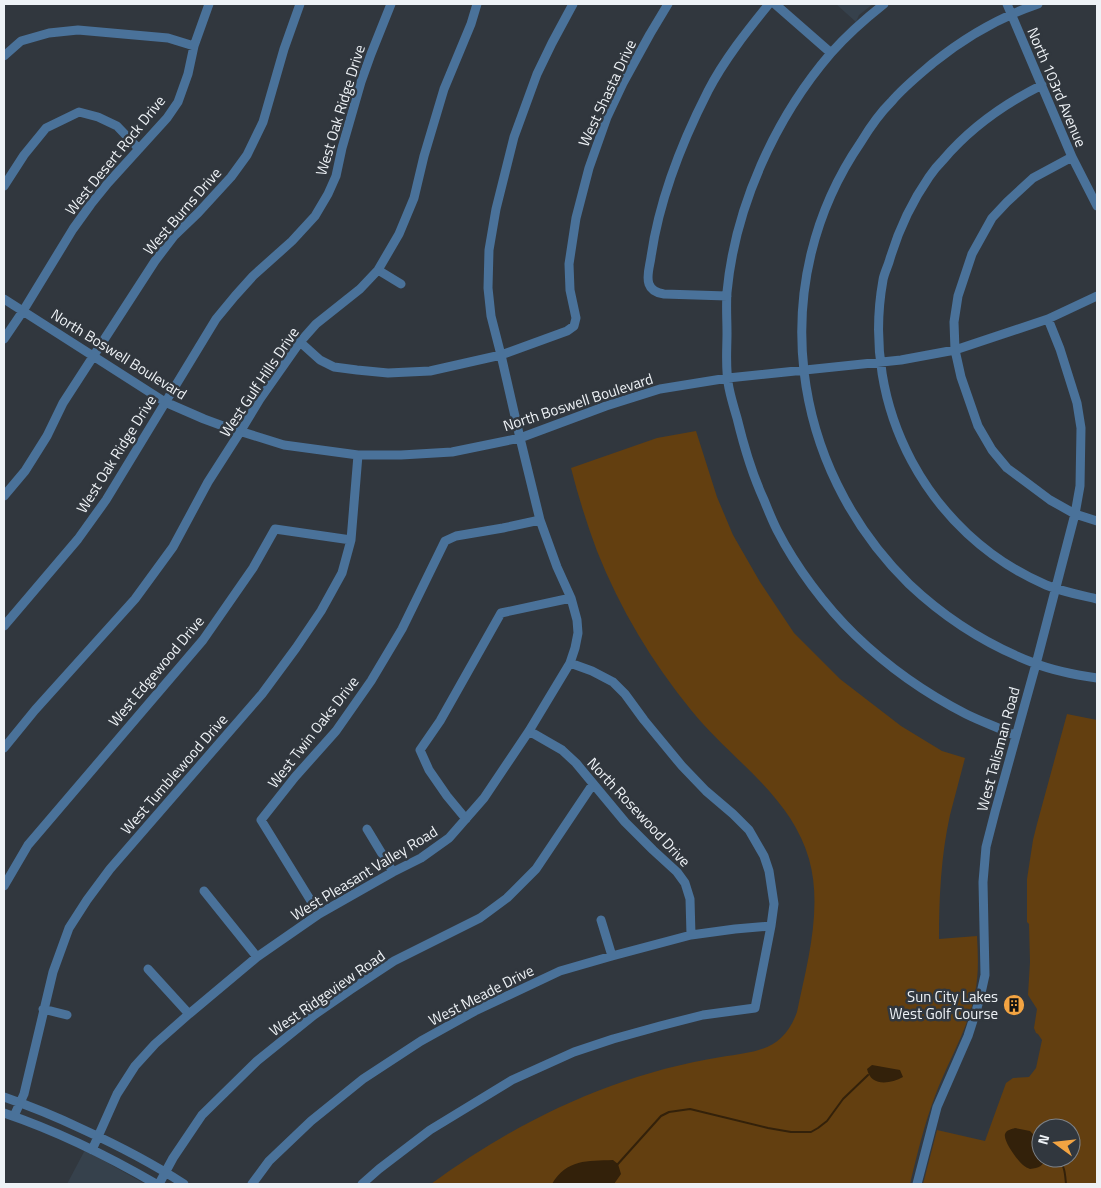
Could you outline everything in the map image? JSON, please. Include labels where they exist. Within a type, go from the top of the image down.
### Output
[{"type":"street","name":"West Desert Rock Drive","points":[[4,339],[73,229],[108,183],[167,118],[178,102],[188,74],[194,46],[209,4]]},
{"type":"street","name":"West Burns Drive","points":[[4,496],[25,471],[63,403],[155,261],[174,236],[231,177],[247,155],[263,122],[284,48],[300,4]]},
{"type":"street","name":"West Oak Ridge Drive","points":[[4,626],[78,539],[106,500],[216,319],[252,276],[292,242],[315,216],[336,176],[361,82],[391,4]]},
{"type":"street","name":"West Gulf Hills Drive","points":[[4,748],[35,710],[135,598],[172,547],[208,482],[260,399],[300,342],[316,324],[360,289],[378,270],[399,234],[414,198],[433,122],[477,4]]},
{"type":"street","name":"West Pleasant Valley Road","points":[[92,1150],[117,1094],[135,1066],[155,1044],[189,1014],[257,956],[319,914],[421,858],[449,838],[484,798],[529,731],[570,663],[578,633],[577,620],[571,598],[557,567],[540,520],[490,316],[488,288],[489,250],[496,208],[512,145],[537,74],[573,4]]},
{"type":"street","name":"West Shasta Drive","points":[[300,342],[320,360],[334,367],[388,373],[430,371],[501,355],[567,331],[574,326],[576,318],[570,290],[569,264],[576,218],[589,168],[607,117],[623,83],[668,4]]},
{"type":"street","points":[[727,296],[657,293],[651,288],[648,280],[650,263],[664,201],[680,152],[694,119],[725,64],[769,4]]},
{"type":"street","points":[[775,4],[831,53]]},
{"type":"street","points":[[884,4],[852,31],[831,53],[811,80],[778,131],[755,180],[736,242],[727,296],[728,387],[754,478],[777,530],[791,555],[817,592],[854,634],[904,677],[933,696],[968,715],[1016,736]]},
{"type":"street","name":"North 103rd Avenue","points":[[1007,4],[1072,157],[1097,206]]},
{"type":"street","points":[[1038,4],[1012,14],[980,31],[948,52],[920,74],[892,100],[871,126],[853,153],[836,182],[819,224],[807,271],[802,319],[803,370],[810,412],[835,480],[853,514],[892,566],[928,601],[958,624],[989,642],[1036,664],[1097,678]]},
{"type":"street","points":[[4,56],[21,42],[49,33],[78,30],[168,38],[194,46]]},
{"type":"street","points":[[1042,85],[1001,108],[974,128],[956,145],[929,176],[908,210],[894,243],[883,279],[879,353],[886,392],[898,432],[908,456],[934,498],[953,520],[976,542],[1026,575],[1056,588],[1097,599]]},
{"type":"street","points":[[4,186],[24,155],[46,128],[79,112],[98,117],[117,126],[139,150]]},
{"type":"street","points":[[1072,157],[1033,178],[992,218],[972,254],[958,296],[954,322],[955,350],[961,377],[978,426],[992,450],[1007,468],[1050,500],[1075,514],[1097,520]]},
{"type":"street","points":[[378,270],[401,284]]},
{"type":"street","name":"North Boswell Boulevard","points":[[4,298],[165,402],[204,419],[284,445],[358,455],[402,455],[452,452],[520,438],[606,406],[660,389],[728,378],[901,360],[955,350],[1048,319],[1097,296]]},
{"type":"street","name":"West Talisman Road","points":[[916,1184],[937,1107],[978,1008],[984,975],[982,882],[986,847],[1056,588],[1075,514],[1080,486],[1081,428],[1076,403],[1060,349],[1048,319]]},
{"type":"street","name":"West Tumblewood Drive","points":[[14,1116],[24,1094],[53,972],[69,928],[110,869],[262,694],[321,611],[342,573],[351,540],[358,455]]},
{"type":"street","name":"West Twin Oaks Drive","points":[[319,914],[261,820],[336,731],[371,681],[402,629],[445,541],[456,536],[540,520]]},
{"type":"street","name":"West Edgewood Drive","points":[[4,886],[28,845],[203,640],[253,568],[275,530],[351,540]]},
{"type":"street","points":[[466,819],[429,770],[420,750],[440,720],[501,613],[571,598]]},
{"type":"street","points":[[362,1184],[430,1130],[512,1080],[538,1068],[574,1052],[660,1026],[703,1015],[755,1008],[774,904],[770,871],[764,856],[749,830],[706,791],[682,766],[625,694],[613,682],[592,671],[570,663]]},
{"type":"street","name":"North Rosewood Drive","points":[[529,731],[562,750],[625,822],[677,872],[685,883],[690,899],[691,935]]},
{"type":"street","name":"West Ridgeview Road","points":[[157,1184],[202,1115],[258,1061],[314,1015],[394,961],[480,918],[507,898],[536,869],[593,784]]},
{"type":"street","points":[[367,829],[393,872]]},
{"type":"street","points":[[204,891],[257,956]]},
{"type":"street","points":[[600,920],[612,956]]},
{"type":"street","name":"West Meade Drive","points":[[252,1184],[269,1161],[311,1121],[363,1079],[421,1041],[475,1011],[560,971],[612,956],[691,935],[771,926]]},
{"type":"street","points":[[148,969],[189,1014]]},
{"type":"street","points":[[44,1009],[67,1015]]},
{"type":"street","points":[[4,1096],[98,1137],[166,1172],[184,1184]]},
{"type":"street","points":[[4,1113],[92,1150],[157,1184]]},
{"type":"shaded area","points":[[836,4],[873,4],[859,15],[856,22]]},
{"type":"shaded area","points":[[696,431],[717,497],[733,535],[760,582],[794,633],[840,679],[901,726],[942,751],[965,758],[944,845],[939,939],[977,936],[978,964],[976,986],[968,1020],[931,1107],[910,1184],[431,1184],[498,1140],[569,1103],[605,1088],[643,1075],[682,1065],[746,1053],[767,1047],[784,1035],[797,1012],[809,955],[814,916],[813,878],[809,859],[800,836],[774,797],[691,710],[650,654],[606,573],[586,520],[571,468],[657,438]]},
{"type":"shaded area","points":[[1067,714],[1097,720],[1097,1184],[923,1184],[937,1130],[985,1141],[1006,1083],[1013,1078],[1029,1077],[1036,1068],[1042,1040],[1034,1028],[1037,1009],[1028,995],[1030,962],[1029,924],[1027,922],[1027,879],[1033,840]]},
{"type":"shaded area","points":[[872,1065],[900,1070],[903,1077],[887,1082],[877,1081],[872,1079],[867,1069]]},
{"type":"shaded area","points":[[1015,1128],[1031,1132],[1031,1168],[1036,1168],[1030,1169],[1026,1167],[1011,1151],[1005,1137],[1008,1131]]},
{"type":"shaded area","points":[[85,1150],[145,1184],[67,1184]]},
{"type":"shaded area","points":[[613,1160],[618,1164],[621,1174],[614,1184],[552,1184],[564,1170],[578,1163]]},
{"type":"waterway","points":[[617,1165],[661,1116],[669,1112],[690,1109],[768,1128],[791,1132],[811,1132],[827,1121],[843,1099],[868,1075]]},
{"type":"waterway","points":[[1063,1168],[1066,1184]]},
{"type":"place","name":"Sun City Lakes West Golf Course","points":[[1014,1005]]}]
